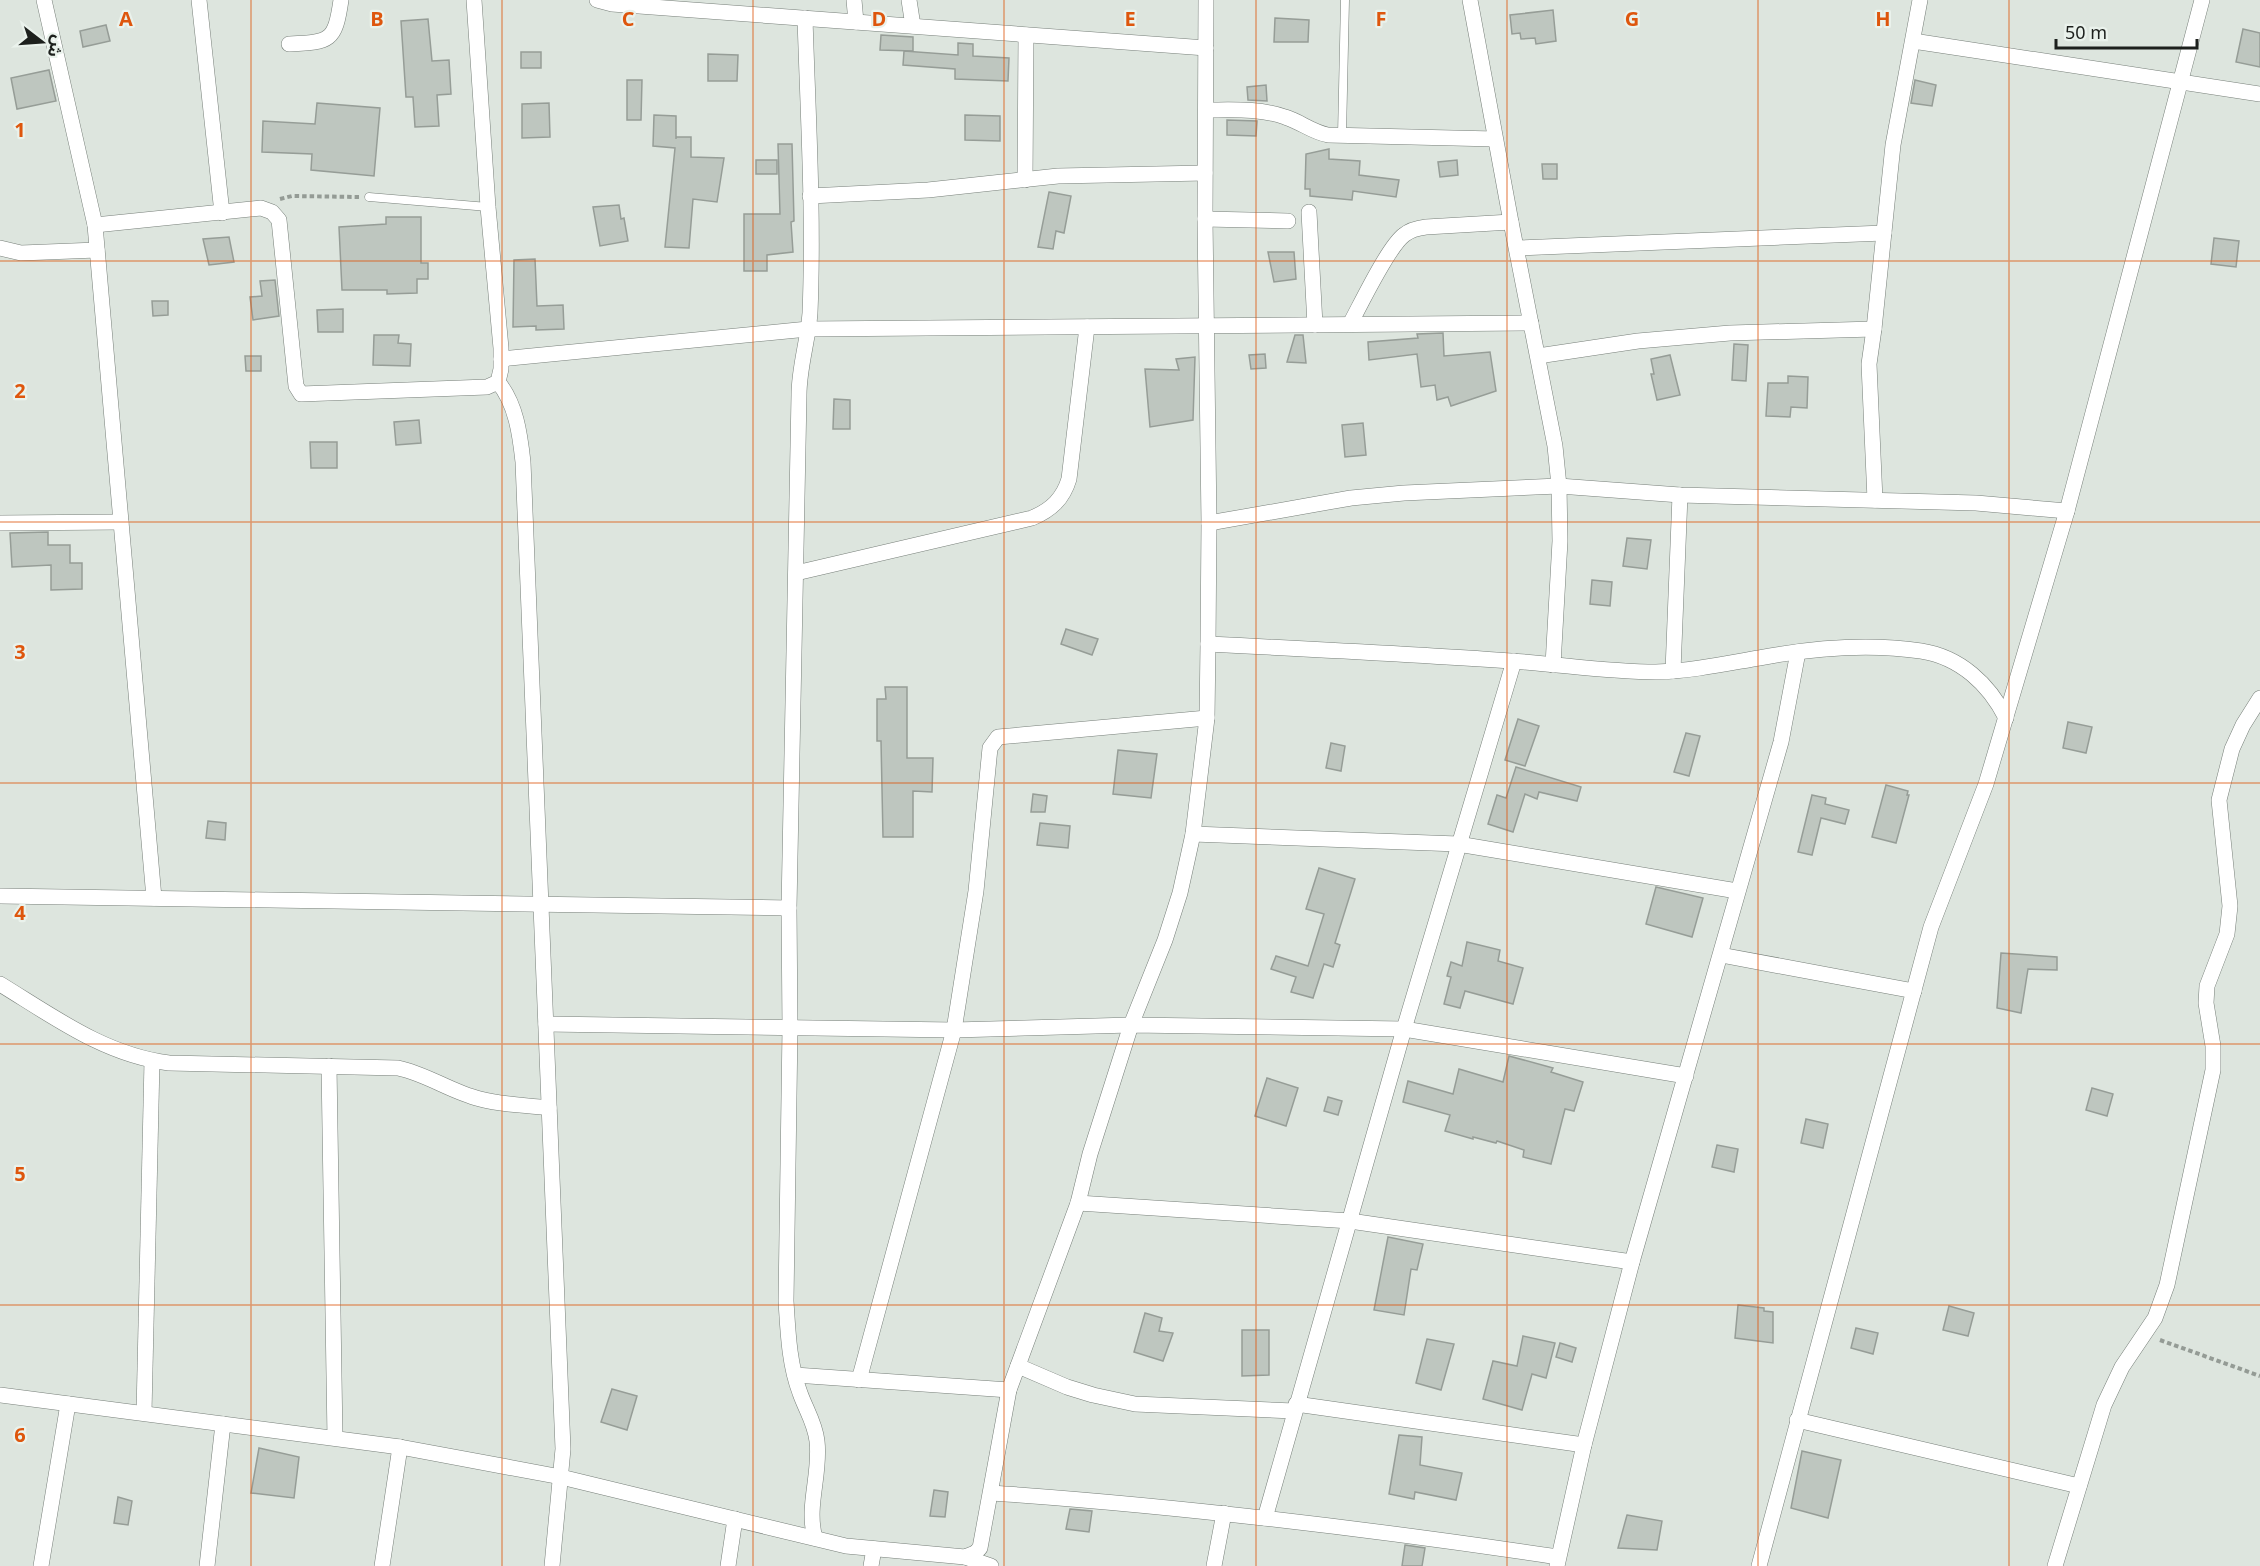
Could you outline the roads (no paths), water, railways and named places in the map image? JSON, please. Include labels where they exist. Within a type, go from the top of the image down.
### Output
[{"type":"street","points":[[44,0],[95,225],[154,898]]},
{"type":"street","points":[[199,0],[222,213]]},
{"type":"street","points":[[289,44],[319,42],[331,35],[337,25],[341,0]]},
{"type":"street","points":[[474,0],[501,359],[498,381],[505,390],[517,422],[523,462],[563,1449],[552,1566]]},
{"type":"street","points":[[597,0],[612,4],[684,4],[805,18],[1206,48]]},
{"type":"street","points":[[854,0],[856,22]]},
{"type":"street","points":[[909,0],[913,26]]},
{"type":"street","points":[[965,1557],[980,1548],[992,1493],[1009,1389],[1078,1203],[1090,1154],[1131,1025],[1165,940],[1180,893],[1193,834],[1207,718],[1209,644],[1204,173],[1206,0]]},
{"type":"street","points":[[1470,0],[1555,446],[1559,486],[1560,541],[1553,665]]},
{"type":"street","points":[[1875,500],[1869,364],[1893,145],[1920,0]]},
{"type":"street","points":[[1759,1566],[1931,927],[1986,784],[2067,511],[2202,0]]},
{"type":"street","points":[[805,18],[810,196],[810,311],[799,378],[789,908],[790,1028],[786,1301],[795,1376],[816,1437],[818,1464],[811,1525],[815,1538]]},
{"type":"street","points":[[1024,180],[1026,35]]},
{"type":"street","points":[[1913,41],[2260,94]]},
{"type":"street","points":[[1206,110],[1266,112],[1285,116],[1318,133],[1495,139]]},
{"type":"street","points":[[810,196],[928,190],[1103,173],[1204,173]]},
{"type":"street","points":[[95,225],[261,208],[272,212],[279,220],[296,386],[301,394],[487,387],[498,381]]},
{"type":"street","points":[[1309,212],[1315,325]]},
{"type":"street","points":[[1205,219],[1288,221]]},
{"type":"street","points":[[1350,324],[1393,246],[1404,234],[1418,228],[1511,222]]},
{"type":"street","points":[[1517,248],[1884,233]]},
{"type":"street","points":[[0,248],[21,253],[97,250]]},
{"type":"street","points":[[501,359],[808,329],[1531,323]]},
{"type":"street","points":[[796,573],[1032,518],[1049,510],[1062,496],[1069,479],[1088,327]]},
{"type":"street","points":[[1538,356],[1638,341],[1718,333],[1874,329]]},
{"type":"street","points":[[1209,523],[1351,498],[1404,493],[1559,486],[1680,495],[1976,503],[2067,511]]},
{"type":"street","points":[[1673,671],[1680,495]]},
{"type":"street","points":[[0,523],[121,522]]},
{"type":"street","points":[[1209,644],[1514,661],[1619,671],[1673,671],[1725,665],[1798,652],[1881,647],[1938,655],[1969,671],[1990,692],[2006,718]]},
{"type":"street","points":[[992,1493],[1105,1500],[1224,1513],[1455,1541],[1558,1561],[1584,1445],[1632,1262],[1781,742],[1798,652]]},
{"type":"street","points":[[1265,1518],[1404,1029],[1514,661]]},
{"type":"street","points":[[2055,1566],[2097,1425],[2112,1386],[2155,1318],[2167,1285],[2213,1070],[2213,1046],[2206,1003],[2207,986],[2227,934],[2230,906],[2219,800],[2232,749],[2243,725],[2260,698]]},
{"type":"street","points":[[859,1380],[954,1030],[976,891],[988,755],[993,741],[998,737],[1207,718]]},
{"type":"street","points":[[1193,834],[1458,844],[1737,891]]},
{"type":"street","points":[[0,896],[789,908]]},
{"type":"street","points":[[1721,955],[1914,991]]},
{"type":"street","points":[[0,984],[84,1036],[122,1053],[152,1061],[398,1068],[423,1075],[481,1100],[549,1108]]},
{"type":"street","points":[[546,1024],[954,1030],[1131,1025],[1404,1029],[1686,1076]]},
{"type":"street","points":[[144,1413],[152,1061]]},
{"type":"street","points":[[329,1066],[335,1438]]},
{"type":"street","points":[[1078,1203],[1350,1221],[1632,1262]]},
{"type":"street","points":[[1018,1366],[1067,1387],[1135,1404],[1295,1407],[1584,1445]]},
{"type":"street","points":[[795,1376],[1009,1389]]},
{"type":"street","points":[[0,1395],[400,1447],[561,1477],[846,1546],[965,1557],[992,1566]]},
{"type":"street","points":[[41,1566],[68,1404]]},
{"type":"street","points":[[1797,1420],[2079,1486]]},
{"type":"street","points":[[207,1566],[223,1424]]},
{"type":"street","points":[[382,1566],[400,1447]]},
{"type":"street","points":[[1214,1566],[1224,1513]]},
{"type":"street","points":[[728,1566],[735,1519]]},
{"type":"street","points":[[871,1566],[874,1548]]},
{"type":"lane","points":[[1342,135],[1345,0]]},
{"type":"lane","points":[[369,197],[488,207]]}]
